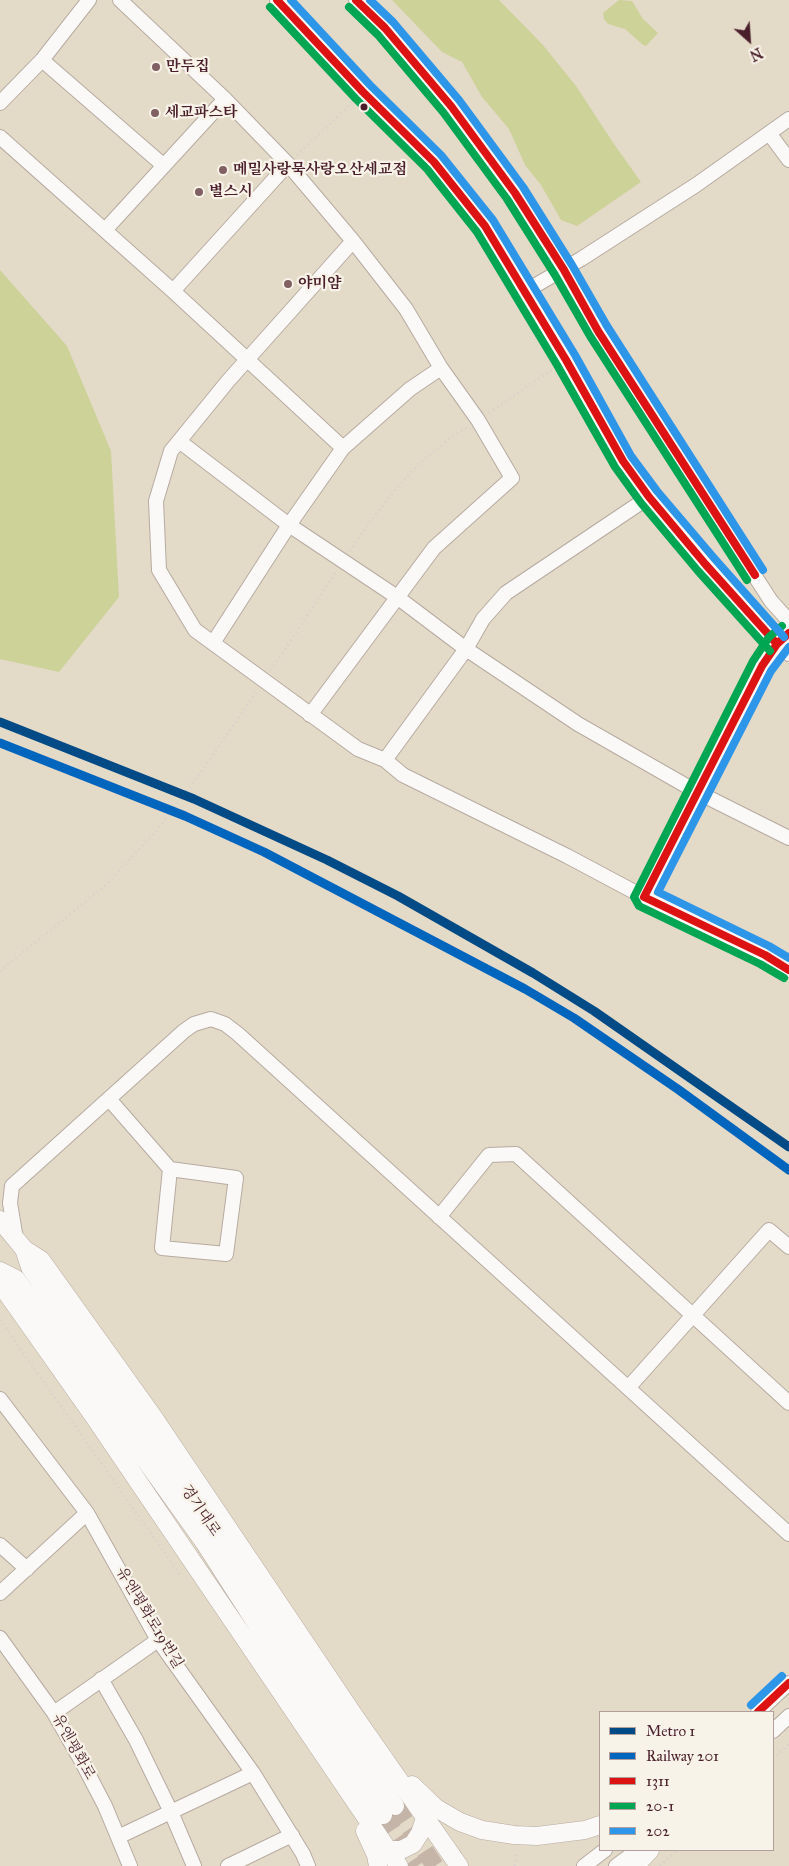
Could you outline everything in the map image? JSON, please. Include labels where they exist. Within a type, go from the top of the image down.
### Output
[{"type":"main road","name":"경기대로","points":[[0,1220],[20,1244],[30,1267],[218,1536],[389,1810],[315,1716],[204,1542],[16,1279],[0,1271]]},
{"type":"main road","points":[[20,1244],[40,1260],[154,1418],[367,1734],[459,1866]]},
{"type":"main road","points":[[0,1278],[4,1289],[95,1418],[399,1866]]},
{"type":"main road","points":[[367,1734],[406,1780],[436,1808],[460,1822],[482,1830],[514,1835],[537,1836],[585,1830],[599,1825]]},
{"type":"main road","points":[[340,1778],[376,1855],[378,1866]]},
{"type":"main road","points":[[388,1850],[401,1850],[413,1844],[420,1833],[425,1818]]},
{"type":"main road","points":[[635,1866],[649,1851]]},
{"type":"street","points":[[0,103],[42,60],[89,0]]},
{"type":"street","points":[[120,0],[225,99],[288,164],[354,241],[406,309],[441,368],[478,420],[512,478],[434,548],[310,715]]},
{"type":"street","points":[[277,0],[363,92],[434,162],[484,226],[566,360],[623,461],[649,498],[706,565],[777,644],[789,654]]},
{"type":"street","points":[[356,0],[385,28],[452,106],[515,193],[564,270],[598,331],[644,404],[771,602],[789,621]]},
{"type":"street","points":[[42,60],[163,166]]},
{"type":"street","points":[[105,230],[225,99]]},
{"type":"street","points":[[524,292],[564,270],[696,185],[789,119]]},
{"type":"street","points":[[769,133],[789,160]]},
{"type":"street","points":[[0,137],[174,291],[343,448]]},
{"type":"street","points":[[174,291],[288,164]]},
{"type":"street","points":[[354,241],[248,359],[171,451],[156,501],[159,570],[195,630],[358,749],[385,760],[403,775],[567,856],[644,897],[765,955],[789,970]]},
{"type":"street","points":[[213,644],[289,525],[343,448],[410,389],[441,368]]},
{"type":"street","points":[[179,441],[289,525],[397,597],[466,649],[578,724],[697,792],[789,838]]},
{"type":"street","points":[[385,760],[466,649],[483,619],[506,593],[649,498]]},
{"type":"street","points":[[644,897],[762,666],[777,644],[789,633]]},
{"type":"street","points":[[20,1244],[6,1186],[194,1024],[211,1019],[225,1024],[789,1534]]},
{"type":"street","points":[[109,1099],[170,1169],[236,1178],[226,1254],[162,1248],[170,1169]]},
{"type":"street","points":[[438,1217],[489,1155],[516,1154],[789,1404]]},
{"type":"street","points":[[628,1388],[769,1230],[789,1247]]},
{"type":"street","name":"유엔평화로19번길","points":[[0,1399],[88,1513],[158,1640],[253,1773],[304,1854],[308,1866]]},
{"type":"street","points":[[0,1593],[88,1513]]},
{"type":"street","points":[[0,1545],[27,1569]]},
{"type":"street","name":"유엔평화로","points":[[0,1638],[54,1713],[82,1762],[130,1866]]},
{"type":"street","points":[[54,1713],[158,1640]]},
{"type":"street","points":[[101,1679],[136,1740],[171,1812],[194,1866]]},
{"type":"street","points":[[759,1711],[789,1683]]},
{"type":"street","points":[[774,1730],[789,1716]]},
{"type":"street","points":[[118,1837],[253,1773]]},
{"type":"street","points":[[228,1866],[292,1835]]},
{"type":"street","points":[[584,1866],[604,1851]]},
{"type":"street","points":[[616,1866],[637,1851]]},
{"type":"path","points":[[288,164],[363,92]]},
{"type":"path","points":[[0,971],[106,885],[156,831],[264,681],[370,522],[404,479],[454,435],[566,360]]},
{"type":"path","points":[[0,1320],[185,1581]]},
{"type":"path","points":[[774,1758],[789,1744]]},
{"type":"path","points":[[660,1866],[676,1851]]},
{"type":"green space","points":[[392,0],[499,0],[543,45],[576,86],[641,182],[577,226],[561,220],[541,185],[525,165],[509,129],[482,97],[462,62],[442,52]]},
{"type":"green space","points":[[619,0],[632,1],[643,19],[658,33],[646,46],[625,29],[608,24],[604,19],[603,13]]},
{"type":"green space","points":[[0,270],[67,346],[111,451],[119,597],[59,672],[0,659]]},
{"type":"tunnel","points":[[395,1806],[435,1866]]},
{"type":"tunnel","points":[[383,1815],[417,1866]]},
{"type":"metro line","name":"1","points":[[0,722],[194,799],[327,860],[398,896],[533,973],[594,1011],[789,1147]]},
{"type":"rail line","name":"201","points":[[0,743],[185,816],[264,852],[525,989],[574,1018],[679,1090],[789,1170]]},
{"type":"transit line","name":"1311","points":[[277,0],[363,92],[434,162],[485,226],[566,360],[623,461],[649,497],[706,565],[777,644]]},
{"type":"transit line","name":"202","points":[[291,0],[370,85],[441,155],[493,220],[575,355],[631,456],[657,491],[784,637]]},
{"type":"transit line","name":"1311","points":[[356,0],[385,28],[451,106],[515,193],[564,270],[598,331],[755,575]]},
{"type":"transit line","name":"202","points":[[370,0],[393,22],[459,100],[523,187],[572,265],[607,326],[763,570]]},
{"type":"transit line","name":"20-1","points":[[270,7],[356,99],[427,169],[477,232],[557,365],[615,467],[641,503],[698,571],[770,651]]},
{"type":"transit line","name":"20-1","points":[[349,7],[378,35],[443,112],[507,199],[555,275],[590,336],[747,580]]},
{"type":"transit line","name":"20-1","points":[[782,626],[769,637],[753,661],[634,897],[639,906],[760,964],[784,978]]},
{"type":"transit line","name":"1311","points":[[789,633],[777,644],[762,666],[644,897],[765,955],[789,970]]},
{"type":"transit line","name":"202","points":[[789,647],[771,671],[658,892],[769,946],[789,958]]},
{"type":"transit line","name":"202","points":[[751,1705],[782,1676]]},
{"type":"transit line","name":"1311","points":[[759,1711],[789,1683]]},
{"type":"place","name":"만두집","points":[[156,67]]},
{"type":"place","name":"세교파스타","points":[[155,113]]},
{"type":"place","name":"메밀사랑묵사랑오산세교점","points":[[223,170]]},
{"type":"place","name":"별스시","points":[[199,192]]},
{"type":"place","name":"야미얌","points":[[288,284]]}]
